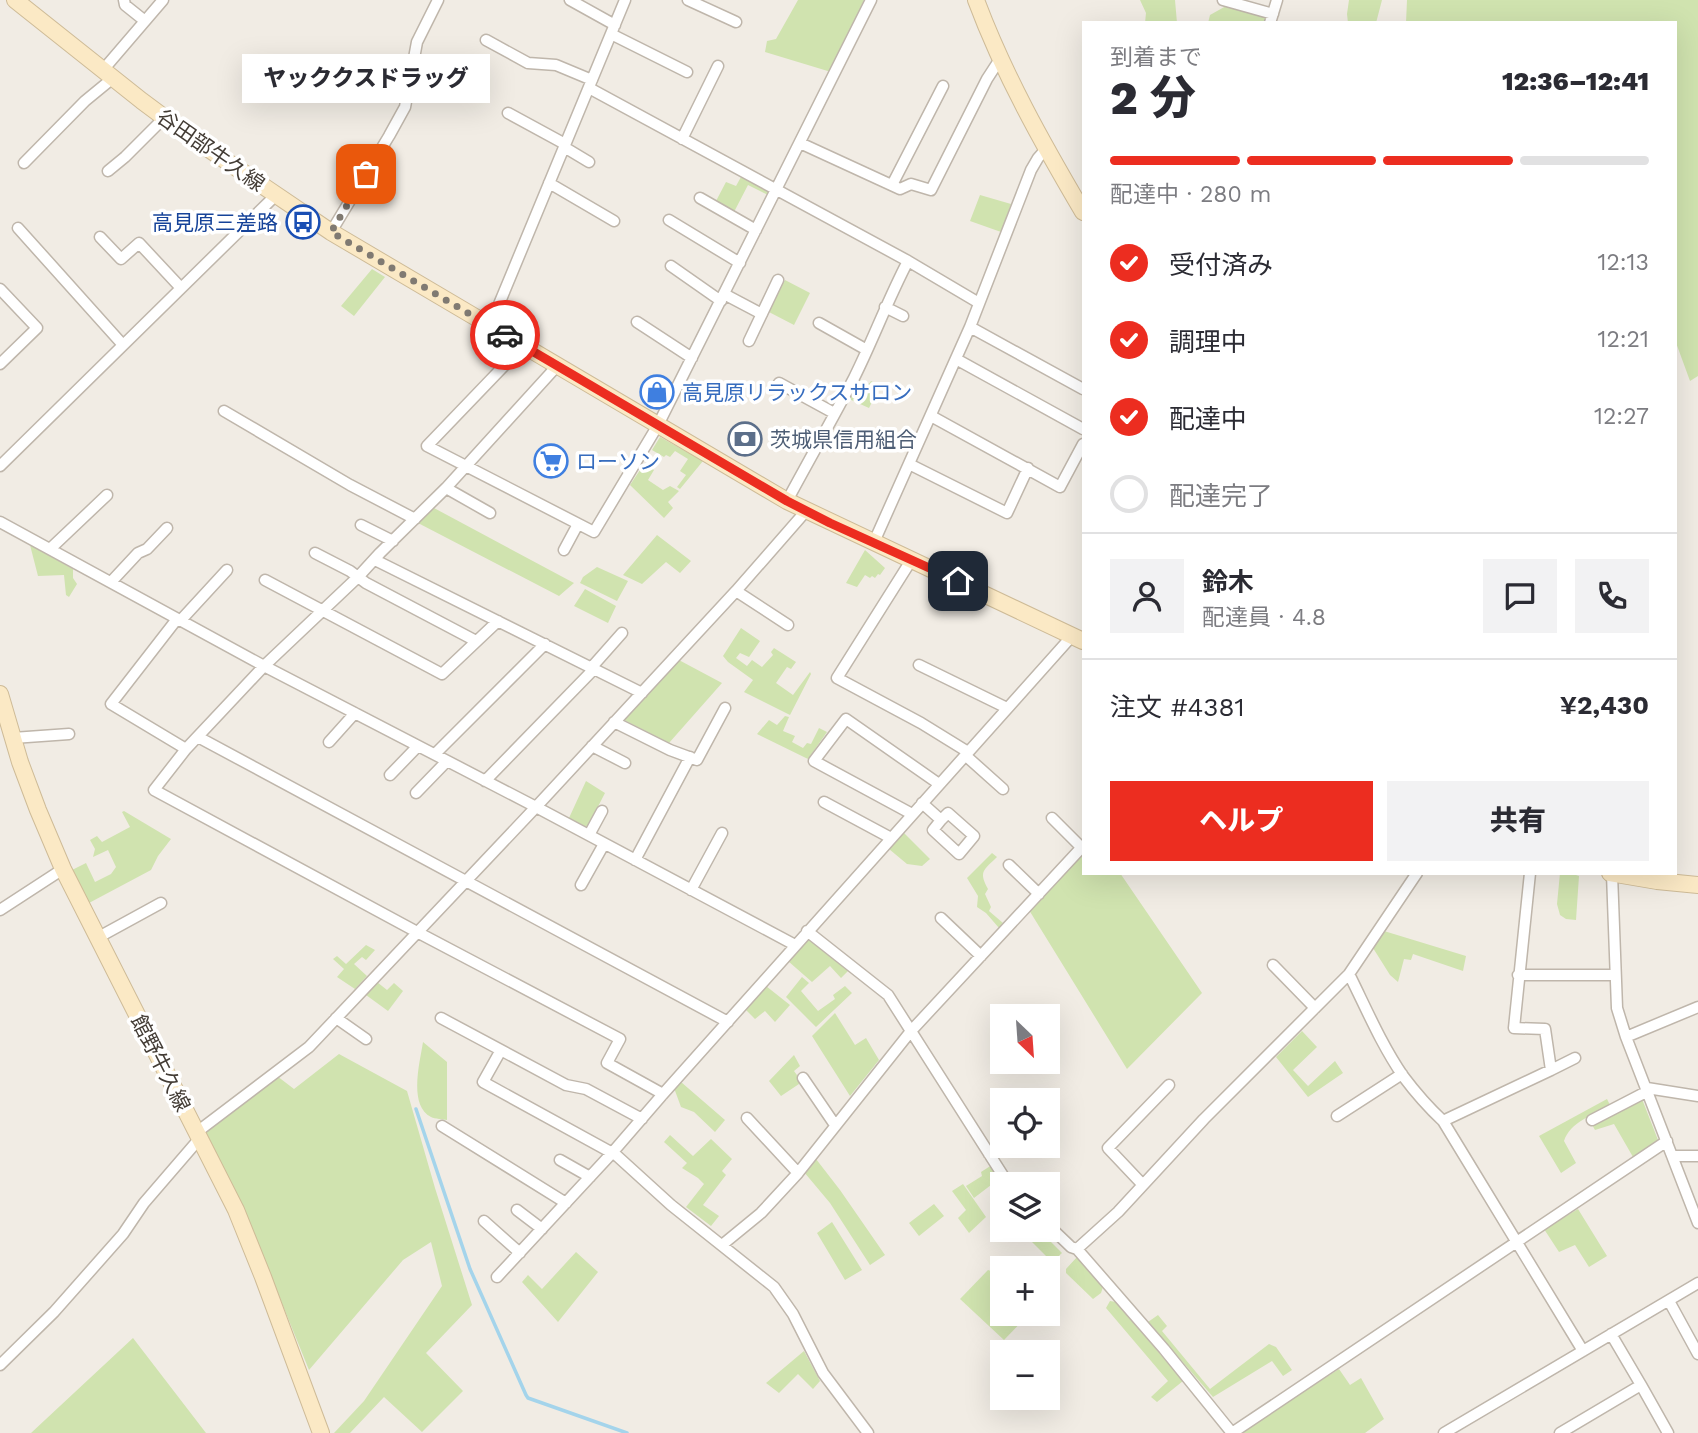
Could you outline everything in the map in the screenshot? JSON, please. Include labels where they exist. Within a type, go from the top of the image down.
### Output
[{"type":"main road","name":"谷田部牛久線","points":[[15,0],[164,118],[331,232],[787,501],[1078,638]]},
{"type":"main road","points":[[976,0],[1000,59],[1046,149],[1082,210]]},
{"type":"main road","name":"館野牛久線","points":[[0,694],[8,732],[63,869],[236,1210],[321,1433]]},
{"type":"main road","points":[[1622,875],[1698,885]]},
{"type":"street","points":[[124,0],[125,5],[145,21]]},
{"type":"street","points":[[24,163],[85,101],[163,0]]},
{"type":"street","points":[[331,232],[405,107],[417,42],[438,0]]},
{"type":"street","points":[[570,0],[613,29],[687,72]]},
{"type":"street","points":[[490,326],[625,0]]},
{"type":"street","points":[[688,0],[736,22]]},
{"type":"street","points":[[523,346],[427,446],[594,533],[658,425],[871,0]]},
{"type":"street","points":[[1223,0],[1272,18],[1277,0]]},
{"type":"street","points":[[486,40],[528,63],[556,65],[682,139],[908,261],[979,303]]},
{"type":"street","points":[[800,143],[900,189],[911,184],[931,190],[987,79],[1000,59]]},
{"type":"street","points":[[682,139],[718,66]]},
{"type":"street","points":[[892,185],[943,86]]},
{"type":"street","points":[[508,113],[589,162]]},
{"type":"street","points":[[108,172],[164,118]]},
{"type":"street","points":[[874,542],[970,327],[1031,170],[1046,149]]},
{"type":"street","points":[[549,183],[614,221]]},
{"type":"street","points":[[0,466],[276,195]]},
{"type":"street","points":[[700,198],[756,230]]},
{"type":"street","points":[[669,220],[740,263]]},
{"type":"street","points":[[18,228],[123,345]]},
{"type":"street","points":[[100,237],[121,259],[139,243],[181,288]]},
{"type":"street","points":[[787,501],[867,350],[908,261]]},
{"type":"street","points":[[671,266],[722,298],[762,314]]},
{"type":"street","points":[[749,341],[778,280]]},
{"type":"street","points":[[0,289],[37,328],[0,364]]},
{"type":"street","points":[[885,307],[903,316]]},
{"type":"street","points":[[637,322],[692,358]]},
{"type":"street","points":[[819,323],[867,350]]},
{"type":"street","points":[[970,327],[1082,387]]},
{"type":"street","points":[[956,359],[1082,428]]},
{"type":"street","points":[[557,366],[446,488],[359,577],[264,666],[186,749],[154,790],[620,1039],[607,1063],[663,1094]]},
{"type":"street","points":[[779,383],[834,413]]},
{"type":"street","points":[[224,411],[350,485],[415,519]]},
{"type":"street","points":[[931,415],[1060,486],[1082,446]]},
{"type":"street","points":[[909,464],[1007,513],[1028,468]]},
{"type":"street","points":[[446,488],[490,513]]},
{"type":"street","points":[[50,549],[107,495]]},
{"type":"street","points":[[0,1365],[63,1303],[123,1234],[144,1203],[199,1135],[309,1047],[642,693],[806,511]]},
{"type":"street","points":[[0,522],[264,666],[795,945]]},
{"type":"street","points":[[361,524],[393,541]]},
{"type":"street","points":[[564,550],[578,524]]},
{"type":"street","points":[[111,582],[138,552],[147,549],[167,528]]},
{"type":"street","points":[[315,553],[476,641]]},
{"type":"street","points":[[912,559],[837,678],[921,723],[967,754],[1003,789]]},
{"type":"street","points":[[375,560],[642,693]]},
{"type":"street","points":[[186,749],[111,704],[179,620],[227,570]]},
{"type":"street","points":[[265,580],[442,674],[498,621]]},
{"type":"street","points":[[736,590],[788,625]]},
{"type":"street","points":[[485,781],[593,669],[622,633]]},
{"type":"street","points":[[497,1277],[612,1153],[1007,708],[1078,638]]},
{"type":"street","points":[[435,754],[545,644]]},
{"type":"street","points":[[919,665],[1007,708]]},
{"type":"street","points":[[614,722],[670,750],[697,760],[724,708]]},
{"type":"street","points":[[330,742],[355,713]]},
{"type":"street","points":[[912,814],[814,761],[846,719],[939,784]]},
{"type":"street","points":[[8,732],[69,734]]},
{"type":"street","points":[[198,737],[728,1022]]},
{"type":"street","points":[[390,775],[418,746]]},
{"type":"street","points":[[592,746],[625,763]]},
{"type":"street","points":[[635,860],[690,757]]},
{"type":"street","points":[[416,793],[447,761]]},
{"type":"street","points":[[824,802],[891,838]]},
{"type":"street","points":[[922,803],[941,820]]},
{"type":"street","points":[[589,835],[602,811]]},
{"type":"street","points":[[1052,818],[1082,846]]},
{"type":"street","points":[[691,890],[722,833]]},
{"type":"street","points":[[581,885],[604,844]]},
{"type":"street","points":[[722,1245],[761,1213],[798,1173],[911,1031],[1082,848]]},
{"type":"street","points":[[1009,865],[1039,894]]},
{"type":"street","points":[[0,910],[63,869]]},
{"type":"street","points":[[1077,1249],[1118,1212],[1204,1119],[1349,974],[1416,875]]},
{"type":"street","points":[[1530,875],[1514,1028],[1545,1029],[1551,1070]]},
{"type":"street","points":[[1611,875],[1617,1008],[1698,1220]]},
{"type":"street","points":[[97,938],[161,903]]},
{"type":"street","points":[[941,918],[981,956]]},
{"type":"street","points":[[807,931],[888,995],[1001,1172]]},
{"type":"street","points":[[1273,965],[1315,1009]]},
{"type":"street","points":[[1349,974],[1402,1074],[1443,1121],[1583,1351]]},
{"type":"street","points":[[1518,975],[1615,975]]},
{"type":"street","points":[[1626,1037],[1698,1007]]},
{"type":"street","points":[[336,1017],[366,1039]]},
{"type":"street","points":[[441,1018],[566,1085],[586,1089],[642,1119]]},
{"type":"street","points":[[501,1050],[483,1082],[612,1153],[671,1205],[774,1287],[793,1314],[823,1373],[868,1433]]},
{"type":"street","points":[[1443,1121],[1575,1058]]},
{"type":"street","points":[[1337,1116],[1402,1074]]},
{"type":"street","points":[[803,1078],[835,1125]]},
{"type":"street","points":[[1143,1185],[1108,1148],[1169,1085]]},
{"type":"street","points":[[1592,1120],[1647,1090],[1698,1096]]},
{"type":"street","points":[[747,1118],[798,1173]]},
{"type":"street","points":[[442,1126],[566,1203]]},
{"type":"street","points":[[1060,1236],[1077,1249],[1164,1349],[1232,1433],[1667,1142]]},
{"type":"street","points":[[1672,1156],[1698,1156]]},
{"type":"street","points":[[561,1160],[590,1177]]},
{"type":"street","points":[[517,1210],[542,1229]]},
{"type":"street","points":[[485,1221],[520,1253]]},
{"type":"street","points":[[1444,1433],[1462,1428],[1583,1351],[1698,1283]]},
{"type":"street","points":[[1669,1301],[1698,1354]]},
{"type":"street","points":[[1611,1334],[1668,1433]]},
{"type":"street","points":[[1560,1433],[1641,1385]]},
{"type":"green space","points":[[798,0],[864,0],[831,72],[765,52],[767,41],[776,39]]},
{"type":"green space","points":[[1140,0],[1175,0],[1177,21],[1145,21],[1146,13]]},
{"type":"green space","points":[[1349,0],[1382,0],[1377,21],[1348,21]]},
{"type":"green space","points":[[1407,0],[1698,0],[1698,376],[1690,381],[1677,345],[1677,21],[1406,21]]},
{"type":"green space","points":[[1226,6],[1266,17],[1265,21],[1208,21],[1210,15]]},
{"type":"green space","points":[[741,177],[770,192],[768,195],[748,185],[734,212],[716,201],[726,182],[736,186]]},
{"type":"green space","points":[[980,195],[1011,204],[1001,232],[970,221]]},
{"type":"green space","points":[[372,269],[385,277],[354,316],[341,306]]},
{"type":"green space","points":[[785,280],[810,293],[794,325],[767,311]]},
{"type":"green space","points":[[858,379],[868,385],[871,381],[880,386],[869,408],[849,399]]},
{"type":"green space","points":[[660,437],[703,461],[680,489],[677,487],[686,475],[680,471],[688,459],[675,451],[670,457],[664,457],[652,450]]},
{"type":"green space","points":[[644,464],[654,470],[648,480],[663,490],[670,486],[679,491],[668,502],[673,508],[664,518],[630,485]]},
{"type":"green space","points":[[434,508],[574,583],[559,596],[418,523]]},
{"type":"green space","points":[[657,535],[691,561],[680,573],[666,562],[642,584],[623,575]]},
{"type":"green space","points":[[30,545],[73,569],[73,578],[77,584],[69,597],[66,595],[64,575],[38,576]]},
{"type":"green space","points":[[865,550],[885,568],[875,578],[865,575],[857,587],[846,583]]},
{"type":"green space","points":[[597,567],[628,581],[617,601],[580,583],[583,577]]},
{"type":"green space","points":[[585,589],[616,606],[608,623],[574,606]]},
{"type":"green space","points":[[741,628],[760,641],[749,657],[740,653],[736,658],[747,666],[752,660],[762,667],[773,655],[771,652],[774,648],[796,662],[791,669],[787,667],[776,683],[793,695],[810,672],[790,715],[744,692],[753,680],[723,656]]},
{"type":"green space","points":[[677,659],[722,683],[669,743],[622,719]]},
{"type":"green space","points":[[785,716],[789,717],[783,731],[795,736],[792,742],[803,748],[807,743],[811,744],[819,728],[827,732],[808,759],[757,734],[769,720],[777,725]]},
{"type":"green space","points":[[586,781],[605,793],[585,827],[569,818]]},
{"type":"green space","points":[[122,812],[171,839],[151,870],[89,903],[72,870],[86,863],[95,882],[111,874],[116,867],[108,850],[93,857],[95,849],[90,840],[97,836],[102,842],[130,827]]},
{"type":"green space","points":[[904,833],[930,859],[922,866],[907,864],[889,849]]},
{"type":"green space","points":[[992,853],[997,857],[984,871],[983,878],[988,889],[985,894],[991,907],[989,911],[1003,923],[999,928],[977,907],[978,896],[967,878]]},
{"type":"green space","points":[[1082,855],[1082,875],[1121,875],[1202,993],[1127,1069],[1029,910]]},
{"type":"green space","points":[[1560,875],[1579,876],[1576,920],[1560,915],[1557,904]]},
{"type":"green space","points":[[1384,931],[1466,956],[1463,971],[1413,954],[1411,960],[1404,959],[1398,982],[1390,975],[1373,948]]},
{"type":"green space","points":[[809,939],[848,971],[841,978],[830,966],[812,982],[788,961]]},
{"type":"green space","points":[[366,945],[375,950],[366,960],[362,957],[354,964],[367,976],[355,989],[337,977],[344,969],[333,959],[337,956],[346,964]]},
{"type":"green space","points":[[802,977],[809,983],[801,991],[818,1011],[835,999],[833,995],[845,986],[852,993],[816,1027],[786,997]]},
{"type":"green space","points":[[377,982],[387,990],[394,983],[403,991],[388,1011],[366,995]]},
{"type":"green space","points":[[766,986],[790,1005],[775,1022],[765,1011],[755,1019],[746,1010]]},
{"type":"green space","points":[[835,1013],[855,1045],[866,1038],[879,1060],[850,1096],[812,1036]]},
{"type":"green space","points":[[1302,1031],[1317,1047],[1293,1070],[1308,1086],[1335,1061],[1343,1073],[1308,1097],[1276,1057]]},
{"type":"green space","points":[[423,1042],[447,1062],[447,1120],[431,1117],[420,1103],[417,1082]]},
{"type":"green space","points":[[339,1054],[407,1091],[472,1305],[426,1353],[463,1391],[422,1432],[384,1397],[350,1433],[334,1433],[364,1401],[442,1286],[431,1242],[403,1260],[309,1370],[245,1212],[205,1132],[277,1076],[294,1089]]},
{"type":"green space","points":[[794,1055],[800,1066],[794,1071],[802,1082],[781,1096],[769,1081]]},
{"type":"green space","points":[[681,1082],[725,1120],[715,1132],[694,1112],[681,1107],[674,1088]]},
{"type":"green space","points":[[1607,1099],[1610,1105],[1583,1120],[1567,1134],[1564,1141],[1576,1163],[1561,1173],[1539,1136]]},
{"type":"green space","points":[[1642,1099],[1658,1140],[1633,1157],[1614,1124],[1595,1130],[1591,1123]]},
{"type":"green space","points":[[670,1135],[693,1156],[711,1139],[732,1159],[722,1171],[726,1175],[703,1205],[719,1216],[711,1226],[686,1207],[704,1184],[682,1168],[687,1163],[664,1142]]},
{"type":"green space","points":[[816,1159],[885,1255],[870,1265],[830,1203],[804,1172]]},
{"type":"green space","points":[[992,1165],[996,1172],[990,1172],[990,1186],[974,1198],[966,1186],[982,1176],[981,1172]]},
{"type":"green space","points":[[963,1184],[986,1217],[969,1233],[958,1218],[966,1210],[952,1191]]},
{"type":"green space","points":[[934,1204],[944,1216],[919,1236],[909,1223]]},
{"type":"green space","points":[[1578,1209],[1607,1256],[1589,1267],[1575,1245],[1559,1252],[1544,1229]]},
{"type":"green space","points":[[832,1222],[862,1270],[845,1280],[817,1233]]},
{"type":"green space","points":[[1032,1242],[1051,1242],[1062,1253],[1059,1256],[1046,1256]]},
{"type":"green space","points":[[576,1252],[598,1272],[558,1322],[522,1282],[528,1275],[542,1289]]},
{"type":"green space","points":[[1077,1257],[1103,1287],[1101,1293],[1093,1299],[1066,1273],[1066,1269]]},
{"type":"green space","points":[[990,1271],[990,1326],[1017,1326],[1004,1340],[960,1299]]},
{"type":"green space","points":[[1110,1301],[1116,1302],[1183,1381],[1157,1402],[1151,1397],[1168,1381],[1106,1308]]},
{"type":"green space","points":[[1158,1315],[1167,1326],[1162,1331],[1210,1389],[1269,1344],[1276,1347],[1292,1370],[1283,1376],[1272,1361],[1213,1397],[1148,1322]]},
{"type":"green space","points":[[133,1338],[206,1433],[31,1433]]},
{"type":"green space","points":[[804,1351],[820,1381],[813,1389],[798,1374],[779,1393],[766,1383]]},
{"type":"green space","points":[[1339,1369],[1350,1385],[1361,1378],[1384,1419],[1365,1433],[1239,1433]]},
{"type":"waterway","points":[[416,1109],[470,1269],[526,1395],[528,1398],[627,1433]]},
{"type":"way so far","points":[[366,174],[331,232],[505,335]]},
{"type":"place","name":"ヤッククスドラッグ","points":[[366,174]]},
{"type":"place","name":"高見原三差路","points":[[303,222]]},
{"type":"place","name":"高見原リラックスサロン","points":[[657,392]]},
{"type":"place","name":"茨城県信用組合","points":[[745,439]]},
{"type":"place","name":"ローソン","points":[[551,461]]},
{"type":"route","points":[[505,335],[787,501],[958,581]]}]
